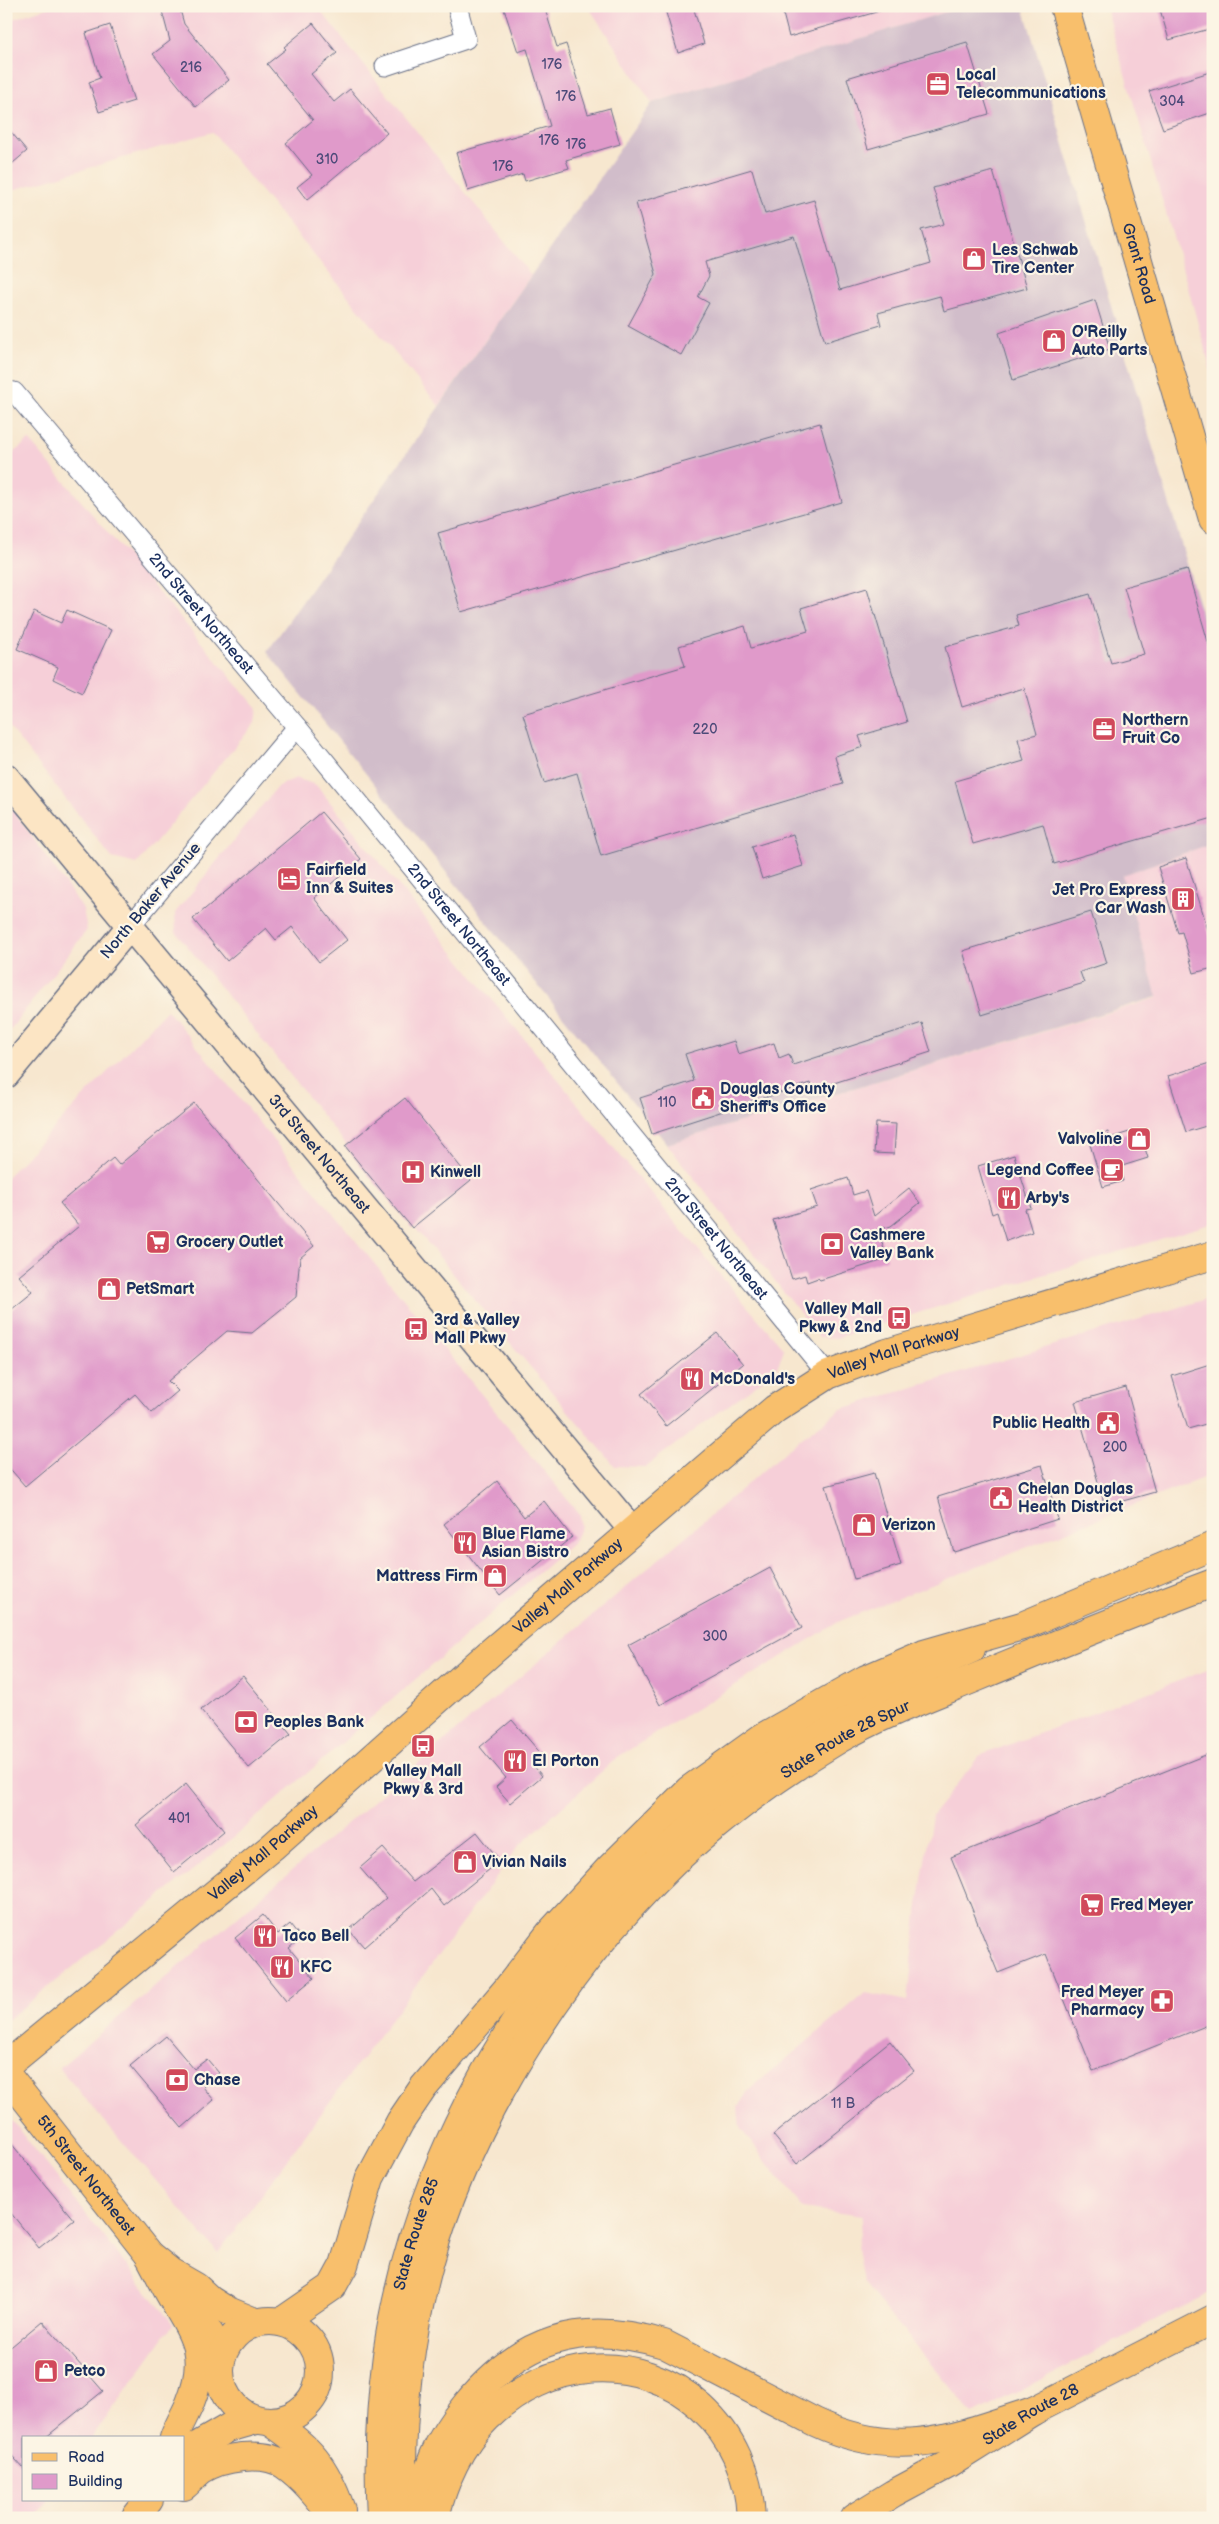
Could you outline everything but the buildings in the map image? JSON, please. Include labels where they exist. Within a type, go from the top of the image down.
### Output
[{"type":"main road","name":"Grant Road","points":[[1064,6],[1213,519]]},
{"type":"main road","name":"3rd Street Northeast","points":[[6,777],[131,925],[632,1530]]},
{"type":"main road","name":"North Baker Avenue","points":[[6,1075],[131,925]]},
{"type":"main road","name":"Valley Mall Parkway","points":[[6,2066],[272,1847],[432,1703],[775,1409],[828,1375],[887,1353],[1213,1255]]},
{"type":"main road","points":[[185,2441],[200,2416],[220,2371],[232,2337],[243,2328],[268,2322],[332,2287],[344,2265],[370,2178],[400,2122],[423,2088],[536,1951],[609,1870],[690,1790],[756,1742],[848,1688],[896,1665],[924,1654],[1022,1626],[1213,1546]]},
{"type":"main road","name":"State Route 28 Spur","points":[[554,2007],[617,1924],[664,1874],[722,1820],[787,1772],[841,1738],[895,1711],[1041,1650],[1213,1583]]},
{"type":"main road","name":"State Route 28 Spur","points":[[546,1980],[623,1883],[702,1808],[768,1758],[808,1732],[874,1695],[1022,1626]]},
{"type":"main road","name":"State Route 285","points":[[381,2518],[379,2470],[386,2363],[394,2314],[409,2256],[430,2195],[463,2114],[501,2044],[546,1980]]},
{"type":"main road","name":"State Route 285","points":[[403,2518],[407,2378],[416,2318],[430,2261],[444,2215],[467,2160],[511,2073],[554,2007]]},
{"type":"main road","name":"5th Street Northeast","points":[[6,2074],[149,2255],[170,2272],[196,2287],[210,2300],[226,2310],[268,2322]]},
{"type":"main road","points":[[149,2255],[187,2320],[199,2357],[198,2375],[183,2436]]},
{"type":"main road","name":"5th Street Northeast","points":[[170,2272],[212,2336],[220,2371]]},
{"type":"main road","name":"State Route 28","points":[[854,2518],[893,2494],[947,2465],[1033,2411],[1213,2318]]},
{"type":"main road","points":[[185,2446],[228,2428],[289,2418],[304,2408],[315,2393],[320,2376],[318,2358],[311,2342],[298,2329],[268,2322]]},
{"type":"main road","points":[[420,2518],[425,2475],[433,2453],[462,2410],[479,2389],[509,2361],[533,2348],[568,2335],[606,2332],[664,2344],[682,2351],[815,2422],[834,2431],[868,2441],[907,2444],[946,2438],[1033,2411]]},
{"type":"main road","points":[[435,2518],[442,2493],[457,2458],[469,2439],[500,2406],[528,2388],[552,2376],[585,2369],[603,2368],[629,2370],[666,2382],[681,2390],[714,2418],[727,2437],[742,2469],[750,2499],[751,2518]]},
{"type":"main road","points":[[220,2371],[227,2398],[239,2412],[264,2421],[299,2441],[316,2458],[334,2490],[343,2518]]},
{"type":"main road","points":[[185,2485],[201,2470],[223,2460],[240,2456],[258,2457],[284,2464],[316,2493],[334,2518]]},
{"type":"street","points":[[385,66],[466,39],[457,6]]},
{"type":"street","name":"2nd Street Northeast","points":[[6,391],[14,392],[297,727],[828,1375]]},
{"type":"street","name":"North Baker Avenue","points":[[131,925],[297,727]]},
{"type":"shaded area","points":[[53,6],[317,6],[531,275],[439,406],[212,132],[6,192],[6,21]]},
{"type":"shaded area","points":[[588,6],[965,6],[652,103]]},
{"type":"shaded area","points":[[965,6],[1023,6],[1213,652],[1213,843],[1122,875],[1157,997],[667,1144],[267,652],[652,103]]},
{"type":"shaded area","points":[[1105,6],[1213,6],[1213,378],[1187,284]]},
{"type":"shaded area","points":[[29,440],[257,708],[255,723],[137,864],[112,858],[6,723],[6,459]]},
{"type":"shaded area","points":[[296,778],[316,785],[678,1226],[784,1349],[776,1370],[645,1467],[615,1466],[522,1357],[326,1120],[176,932],[175,913],[277,787]]},
{"type":"shaded area","points":[[6,800],[83,909],[87,930],[6,1035]]},
{"type":"shaded area","points":[[1213,843],[1213,1223],[836,1338],[819,1337],[667,1144],[1157,998],[1122,875]]},
{"type":"shaded area","points":[[167,1010],[580,1515],[581,1526],[574,1542],[229,1841],[6,2021],[6,1178]]},
{"type":"shaded area","points":[[1213,1297],[1213,1474],[840,1621],[619,1756],[519,1846],[218,2253],[59,2068],[798,1441],[841,1409]]},
{"type":"shaded area","points":[[1213,1668],[1213,2291],[973,2415],[863,2282],[857,2248],[863,2216],[802,2208],[740,2128],[738,2107],[748,2091],[865,1993],[908,2001],[917,1912],[932,1816],[979,1756]]},
{"type":"shaded area","points":[[6,2113],[173,2324],[93,2436],[22,2436],[22,2502],[47,2502],[36,2518],[6,2518]]},
{"type":"place","name":"Local Telecommunications","points":[[938,84]]},
{"type":"place","name":"Les Schwab Tire Center","points":[[974,259]]},
{"type":"place","name":"O'Reilly Auto Parts","points":[[1054,341]]},
{"type":"place","name":"Northern Fruit Co","points":[[1104,729]]},
{"type":"place","name":"Fairfield Inn & Suites","points":[[289,879]]},
{"type":"place","name":"Jet Pro Express Car Wash","points":[[1183,899]]},
{"type":"place","name":"Douglas County Sheriff's Office","points":[[703,1098]]},
{"type":"place","name":"Valvoline","points":[[1139,1139]]},
{"type":"place","name":"Legend Coffee","points":[[1112,1170]]},
{"type":"place","name":"Kinwell","points":[[413,1172]]},
{"type":"place","name":"Arby's","points":[[1009,1198]]},
{"type":"place","name":"Grocery Outlet","points":[[158,1242]]},
{"type":"place","name":"Cashmere Valley Bank","points":[[832,1244]]},
{"type":"place","name":"PetSmart","points":[[109,1289]]},
{"type":"place","name":"Valley Mall Pkwy & 2nd","points":[[899,1318]]},
{"type":"place","name":"3rd & Valley Mall Pkwy","points":[[416,1329]]},
{"type":"place","name":"McDonald's","points":[[692,1379]]},
{"type":"place","name":"Public Health","points":[[1108,1423]]},
{"type":"place","name":"Chelan Douglas Health District","points":[[1001,1498]]},
{"type":"place","name":"Verizon","points":[[864,1525]]},
{"type":"place","name":"Blue Flame Asian Bistro","points":[[465,1543]]},
{"type":"place","name":"Mattress Firm","points":[[495,1576]]},
{"type":"place","name":"Peoples Bank","points":[[246,1722]]},
{"type":"place","name":"Valley Mall Pkwy & 3rd","points":[[423,1746]]},
{"type":"place","name":"El Porton","points":[[515,1761]]},
{"type":"place","name":"Vivian Nails","points":[[465,1862]]},
{"type":"place","name":"Fred Meyer","points":[[1092,1905]]},
{"type":"place","name":"Taco Bell","points":[[265,1936]]},
{"type":"place","name":"KFC","points":[[282,1967]]},
{"type":"place","name":"Fred Meyer Pharmacy","points":[[1162,2001]]},
{"type":"place","name":"Chase","points":[[177,2080]]},
{"type":"place","name":"Petco","points":[[46,2371]]}]
